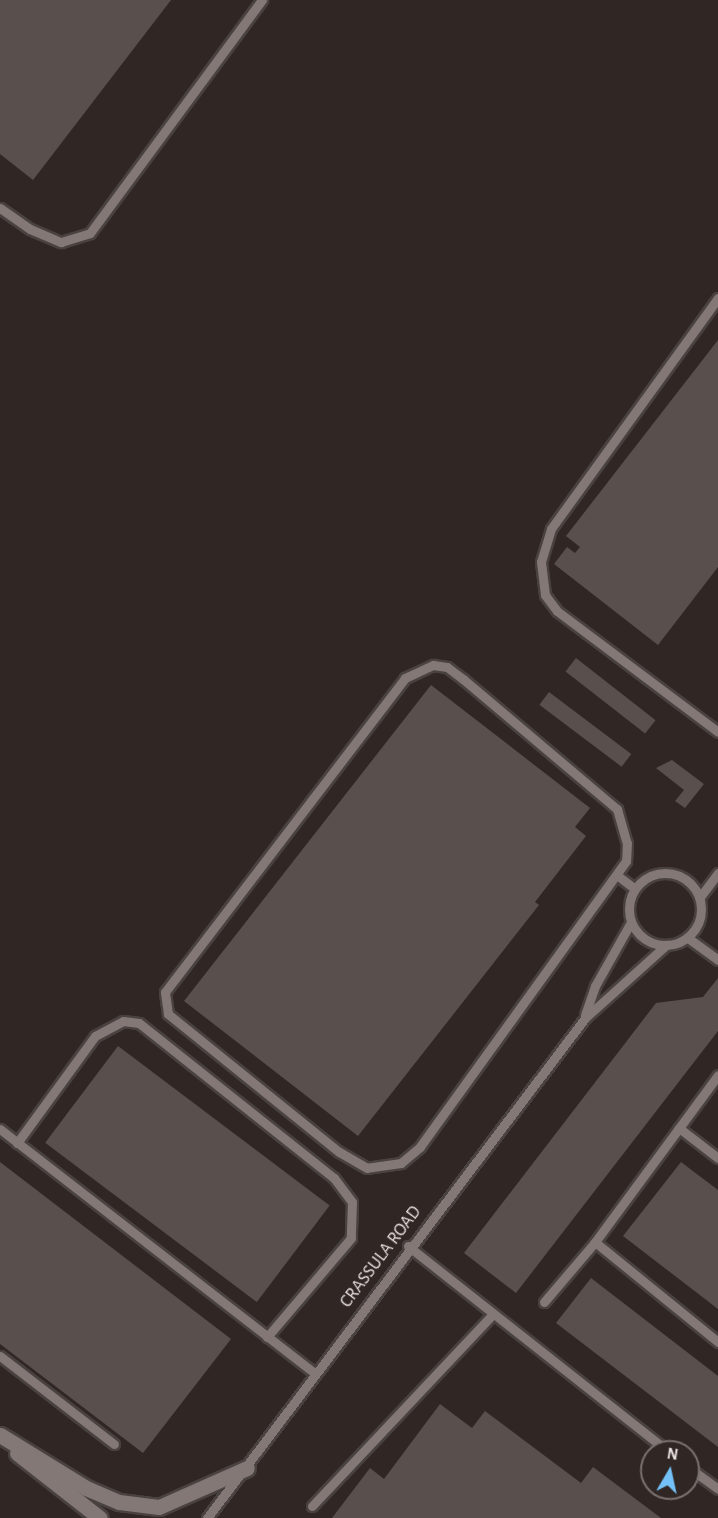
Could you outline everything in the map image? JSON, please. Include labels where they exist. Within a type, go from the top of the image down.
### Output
[{"type":"street","points":[[0,1435],[86,1488],[119,1502],[159,1507],[247,1468]]},
{"type":"street","points":[[0,1440],[87,1512],[100,1518]]},
{"type":"lane","points":[[0,208],[30,230],[61,242],[90,233],[262,0]]},
{"type":"lane","points":[[718,298],[551,529],[541,562],[545,595],[557,611],[718,732]]},
{"type":"lane","points":[[433,665],[455,673],[617,808],[627,843],[618,876],[420,1147],[400,1163],[380,1168],[353,1162],[179,1023],[164,1003],[165,992],[405,678],[433,665]]},
{"type":"lane","points":[[618,876],[635,889],[643,880],[664,873],[686,879],[700,897]]},
{"type":"lane","points":[[718,873],[700,897],[700,920],[688,938],[718,960]]},
{"type":"lane","name":"CRASSULA ROAD","points":[[585,1018],[595,986],[631,922],[629,910],[635,889]]},
{"type":"lane","points":[[631,922],[645,939],[666,945]]},
{"type":"lane","name":"CRASSULA ROAD","points":[[207,1518],[247,1468],[408,1246],[585,1018],[666,945],[688,938]]},
{"type":"lane","points":[[17,1143],[96,1036],[123,1022],[139,1023],[334,1178],[352,1202],[351,1238],[267,1337]]},
{"type":"lane","points":[[544,1302],[595,1242],[718,1075]]},
{"type":"lane","points":[[679,1128],[718,1158]]},
{"type":"lane","points":[[0,1129],[315,1373]]},
{"type":"lane","points":[[595,1242],[718,1342]]},
{"type":"lane","points":[[408,1246],[492,1315],[653,1440]]},
{"type":"lane","points":[[312,1506],[492,1315]]},
{"type":"lane","points":[[0,1356],[114,1444]]},
{"type":"lane","points":[[700,1476],[718,1489]]},
{"type":"building","points":[[0,0],[171,0],[33,180],[0,154]]},
{"type":"building","points":[[718,340],[718,567],[658,645],[554,564],[567,547],[575,553],[580,547],[566,536]]},
{"type":"building","points":[[576,658],[656,720],[645,734],[566,671]]},
{"type":"building","points":[[431,685],[590,808],[575,827],[586,836],[535,902],[539,905],[358,1136],[184,1001]]},
{"type":"building","points":[[549,692],[631,754],[622,767],[539,705]]},
{"type":"building","points":[[672,760],[704,784],[685,808],[675,801],[684,790],[656,768]]},
{"type":"building","points":[[718,978],[718,1031],[516,1293],[464,1253],[656,1003],[703,997]]},
{"type":"building","points":[[118,1046],[330,1205],[257,1302],[45,1143]]},
{"type":"building","points":[[0,1162],[231,1339],[143,1453],[0,1344]]},
{"type":"building","points":[[681,1162],[718,1190],[718,1309],[623,1236]]},
{"type":"building","points":[[591,1278],[718,1376],[718,1447],[556,1323]]},
{"type":"building","points":[[440,1404],[472,1428],[485,1411],[581,1483],[593,1467],[661,1518],[332,1518],[370,1468],[384,1479]]}]
